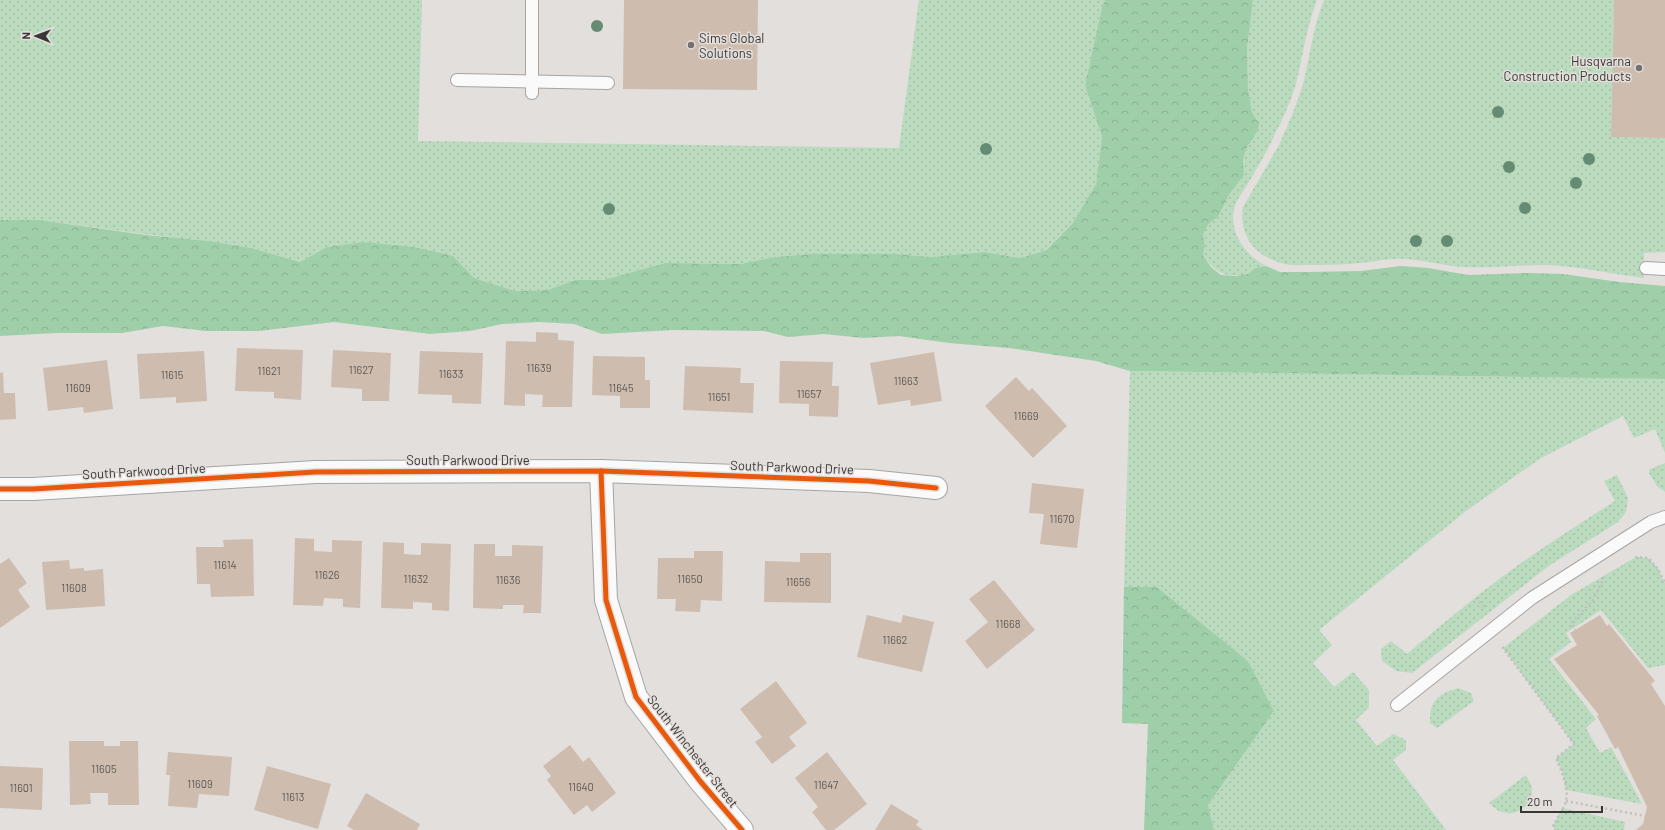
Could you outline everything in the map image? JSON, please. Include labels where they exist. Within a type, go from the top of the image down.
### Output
[{"type":"street","name":"South Parkwood Drive","points":[[0,488],[33,489],[315,472],[600,471],[869,481],[936,488]]},
{"type":"street","name":"South Winchester Street","points":[[600,471],[606,600],[636,697],[700,781],[742,830]]},
{"type":"lane","points":[[532,0],[532,87]]},
{"type":"lane","points":[[457,80],[532,87],[608,83]]},
{"type":"lane","points":[[1646,268],[1665,269]]},
{"type":"lane","points":[[1397,705],[1532,598],[1652,522],[1665,517]]},
{"type":"path","points":[[1630,560],[1636,557],[1648,558],[1658,569],[1665,583]]},
{"type":"path","points":[[1576,631],[1571,623],[1593,600],[1607,572],[1601,576]]},
{"type":"path","points":[[1509,643],[1503,648],[1574,744],[1556,758],[1562,772],[1566,790],[1566,800],[1552,826],[1555,830]]},
{"type":"path","points":[[1566,800],[1645,816]]},
{"type":"green space","points":[[0,0],[422,0],[418,141],[899,148],[919,0],[1105,0],[1102,7],[1085,85],[1102,137],[1096,184],[1072,224],[1045,250],[1020,258],[984,252],[931,257],[897,254],[809,254],[775,257],[740,264],[665,263],[603,280],[575,280],[548,290],[515,291],[474,278],[453,256],[363,242],[327,247],[300,262],[251,248],[39,220],[0,220]]},
{"type":"green space","points":[[1105,0],[1253,0],[1247,49],[1248,89],[1252,112],[1259,124],[1257,132],[1246,149],[1243,161],[1244,175],[1229,195],[1218,217],[1208,224],[1203,235],[1205,246],[1203,255],[1211,267],[1221,275],[1235,276],[1248,274],[1256,268],[1266,266],[1280,272],[1306,272],[1361,271],[1401,266],[1428,268],[1468,275],[1528,273],[1563,274],[1619,282],[1665,286],[1665,379],[1130,371],[1096,361],[1009,348],[949,343],[899,336],[863,338],[824,334],[788,337],[764,331],[674,330],[602,334],[574,324],[539,322],[502,324],[470,331],[430,334],[334,322],[259,331],[206,331],[163,326],[122,333],[56,333],[0,336],[0,220],[39,220],[146,235],[207,241],[251,248],[300,262],[327,247],[363,242],[414,247],[453,256],[474,278],[515,291],[548,290],[575,280],[603,280],[665,263],[740,264],[775,257],[809,254],[897,254],[931,257],[984,252],[1020,258],[1046,250],[1072,224],[1096,184],[1102,137],[1085,85],[1102,7]]},
{"type":"green space","points":[[1253,0],[1317,0],[1308,30],[1297,80],[1288,107],[1266,152],[1235,205],[1233,215],[1235,231],[1242,245],[1253,257],[1266,266],[1258,268],[1249,274],[1227,275],[1214,268],[1203,255],[1205,246],[1203,235],[1208,223],[1218,217],[1229,195],[1244,175],[1243,161],[1246,149],[1257,132],[1258,124],[1252,112],[1248,89],[1247,49]]},
{"type":"green space","points":[[1324,0],[1614,0],[1611,137],[1665,138],[1665,252],[1644,253],[1644,278],[1583,268],[1546,265],[1464,267],[1404,259],[1340,265],[1291,265],[1281,263],[1263,255],[1250,243],[1246,235],[1243,227],[1243,207],[1279,145],[1295,107],[1303,84],[1314,31]]},
{"type":"green space","points":[[1130,371],[1665,379],[1665,453],[1655,429],[1634,438],[1623,416],[1541,458],[1466,511],[1319,630],[1332,645],[1313,663],[1334,687],[1353,672],[1369,690],[1369,707],[1356,720],[1377,746],[1393,734],[1406,740],[1406,750],[1393,760],[1446,830],[1214,830],[1208,805],[1274,711],[1248,661],[1157,587],[1124,587]]},
{"type":"green space","points":[[1665,463],[1665,492],[1657,486],[1649,473],[1650,469]]},
{"type":"green space","points":[[1617,475],[1628,498],[1626,512],[1618,522],[1550,565],[1412,673],[1396,671],[1382,661],[1381,649],[1391,641],[1407,654],[1468,603],[1506,574],[1615,501],[1604,481]]},
{"type":"green space","points":[[1636,557],[1648,558],[1658,569],[1665,583],[1665,665],[1648,668],[1601,610],[1566,633],[1571,642],[1549,659],[1596,719],[1586,728],[1600,753],[1611,747],[1642,804],[1566,790],[1562,771],[1556,758],[1574,744],[1503,648],[1571,595]]},
{"type":"green space","points":[[1124,587],[1157,587],[1248,661],[1274,711],[1208,805],[1214,830],[1144,830],[1148,724],[1122,723]]},
{"type":"green space","points":[[1458,688],[1471,693],[1474,701],[1437,728],[1430,723],[1430,715],[1433,704],[1440,696]]},
{"type":"green space","points":[[1526,775],[1532,789],[1529,800],[1523,808],[1513,813],[1508,813],[1498,811],[1489,803]]},
{"type":"green space","points":[[1562,808],[1625,822],[1624,830],[1555,830],[1553,826]]},
{"type":"building","name":"Sims Global Solutions","points":[[624,0],[758,0],[757,90],[623,89]]},
{"type":"building","name":"Husqvarna Construction Products","points":[[1614,0],[1665,0],[1665,138],[1611,137]]},
{"type":"building","points":[[536,332],[558,333],[558,340],[574,341],[572,407],[542,407],[543,395],[525,394],[525,406],[504,405],[506,341],[536,342]]},
{"type":"building","points":[[237,348],[303,350],[301,400],[274,398],[274,392],[235,391]]},
{"type":"building","points":[[333,350],[391,353],[389,401],[362,401],[362,389],[331,387]]},
{"type":"building","points":[[204,351],[207,401],[176,403],[176,397],[140,399],[137,354]]},
{"type":"building","points":[[420,351],[483,353],[481,404],[452,403],[452,395],[418,394]]},
{"type":"building","points":[[934,352],[942,401],[911,406],[910,400],[878,405],[870,363]]},
{"type":"building","points":[[593,356],[645,357],[645,380],[650,380],[650,408],[620,408],[620,396],[592,395]]},
{"type":"building","points":[[107,360],[113,409],[84,413],[83,407],[48,411],[43,368]]},
{"type":"building","points":[[780,361],[833,362],[832,386],[839,386],[838,417],[809,416],[809,404],[779,403]]},
{"type":"building","points":[[685,366],[741,368],[740,383],[754,383],[753,413],[683,410]]},
{"type":"building","points":[[3,372],[4,393],[15,393],[16,419],[0,420],[0,373]]},
{"type":"building","points":[[1016,377],[1029,391],[1032,388],[1067,426],[1033,458],[985,406]]},
{"type":"building","points":[[1032,483],[1084,489],[1077,548],[1040,544],[1044,514],[1029,513]]},
{"type":"building","points":[[295,538],[314,539],[314,551],[332,552],[332,540],[362,541],[360,608],[343,607],[343,599],[324,598],[323,606],[293,605]]},
{"type":"building","points":[[253,539],[254,596],[211,597],[210,584],[197,584],[196,547],[224,547],[223,540]]},
{"type":"building","points":[[383,542],[404,543],[404,554],[417,555],[421,555],[421,543],[451,544],[449,611],[432,610],[432,603],[413,602],[413,609],[381,608]]},
{"type":"building","points":[[474,544],[495,544],[495,556],[512,556],[512,545],[543,546],[541,613],[523,613],[524,605],[503,605],[503,609],[473,608]]},
{"type":"building","points":[[694,551],[723,551],[722,601],[701,600],[700,612],[675,611],[676,599],[657,599],[658,558],[694,558]]},
{"type":"building","points":[[800,553],[831,553],[831,603],[764,602],[765,561],[800,562]]},
{"type":"building","points":[[9,558],[27,583],[18,590],[30,607],[0,628],[0,564]]},
{"type":"building","points":[[69,560],[70,569],[84,568],[84,571],[103,569],[105,606],[46,610],[42,562]]},
{"type":"building","points":[[994,580],[1035,630],[987,669],[965,641],[988,622],[969,599]]},
{"type":"building","points":[[867,615],[901,623],[903,615],[934,622],[922,672],[857,657]]},
{"type":"building","points":[[1600,615],[1607,626],[1609,624],[1655,681],[1651,684],[1665,706],[1665,830],[1636,830],[1643,824],[1647,807],[1618,747],[1615,749],[1597,716],[1599,715],[1554,659],[1577,645],[1570,633]]},
{"type":"building","points":[[776,681],[807,723],[789,737],[796,746],[772,764],[755,742],[762,737],[740,709]]},
{"type":"building","points":[[69,741],[104,741],[104,746],[120,746],[120,741],[138,741],[139,805],[108,805],[108,793],[90,793],[91,804],[70,805]]},
{"type":"building","points":[[570,745],[583,762],[589,757],[616,793],[592,812],[587,805],[574,815],[547,780],[551,776],[543,766]]},
{"type":"building","points":[[168,752],[232,757],[229,796],[199,794],[197,808],[168,806],[170,775],[166,775]]},
{"type":"building","points":[[827,752],[867,804],[834,830],[826,830],[812,812],[818,807],[795,778]]},
{"type":"building","points":[[0,766],[43,768],[42,810],[0,808]]},
{"type":"building","points":[[267,766],[331,784],[318,829],[254,810]]},
{"type":"building","points":[[366,793],[420,824],[417,830],[354,830],[347,826]]},
{"type":"building","points":[[891,804],[919,821],[916,825],[923,830],[875,830]]},
{"type":"cycle path","points":[[601,471],[606,600],[636,697],[700,781],[742,830]]},
{"type":"cycle path","points":[[0,489],[33,489],[315,472],[601,471],[869,481],[936,488]]},
{"type":"place","name":"Sims Global Solutions","points":[[691,45]]},
{"type":"place","name":"Husqvarna Construction Products","points":[[1639,68]]}]
